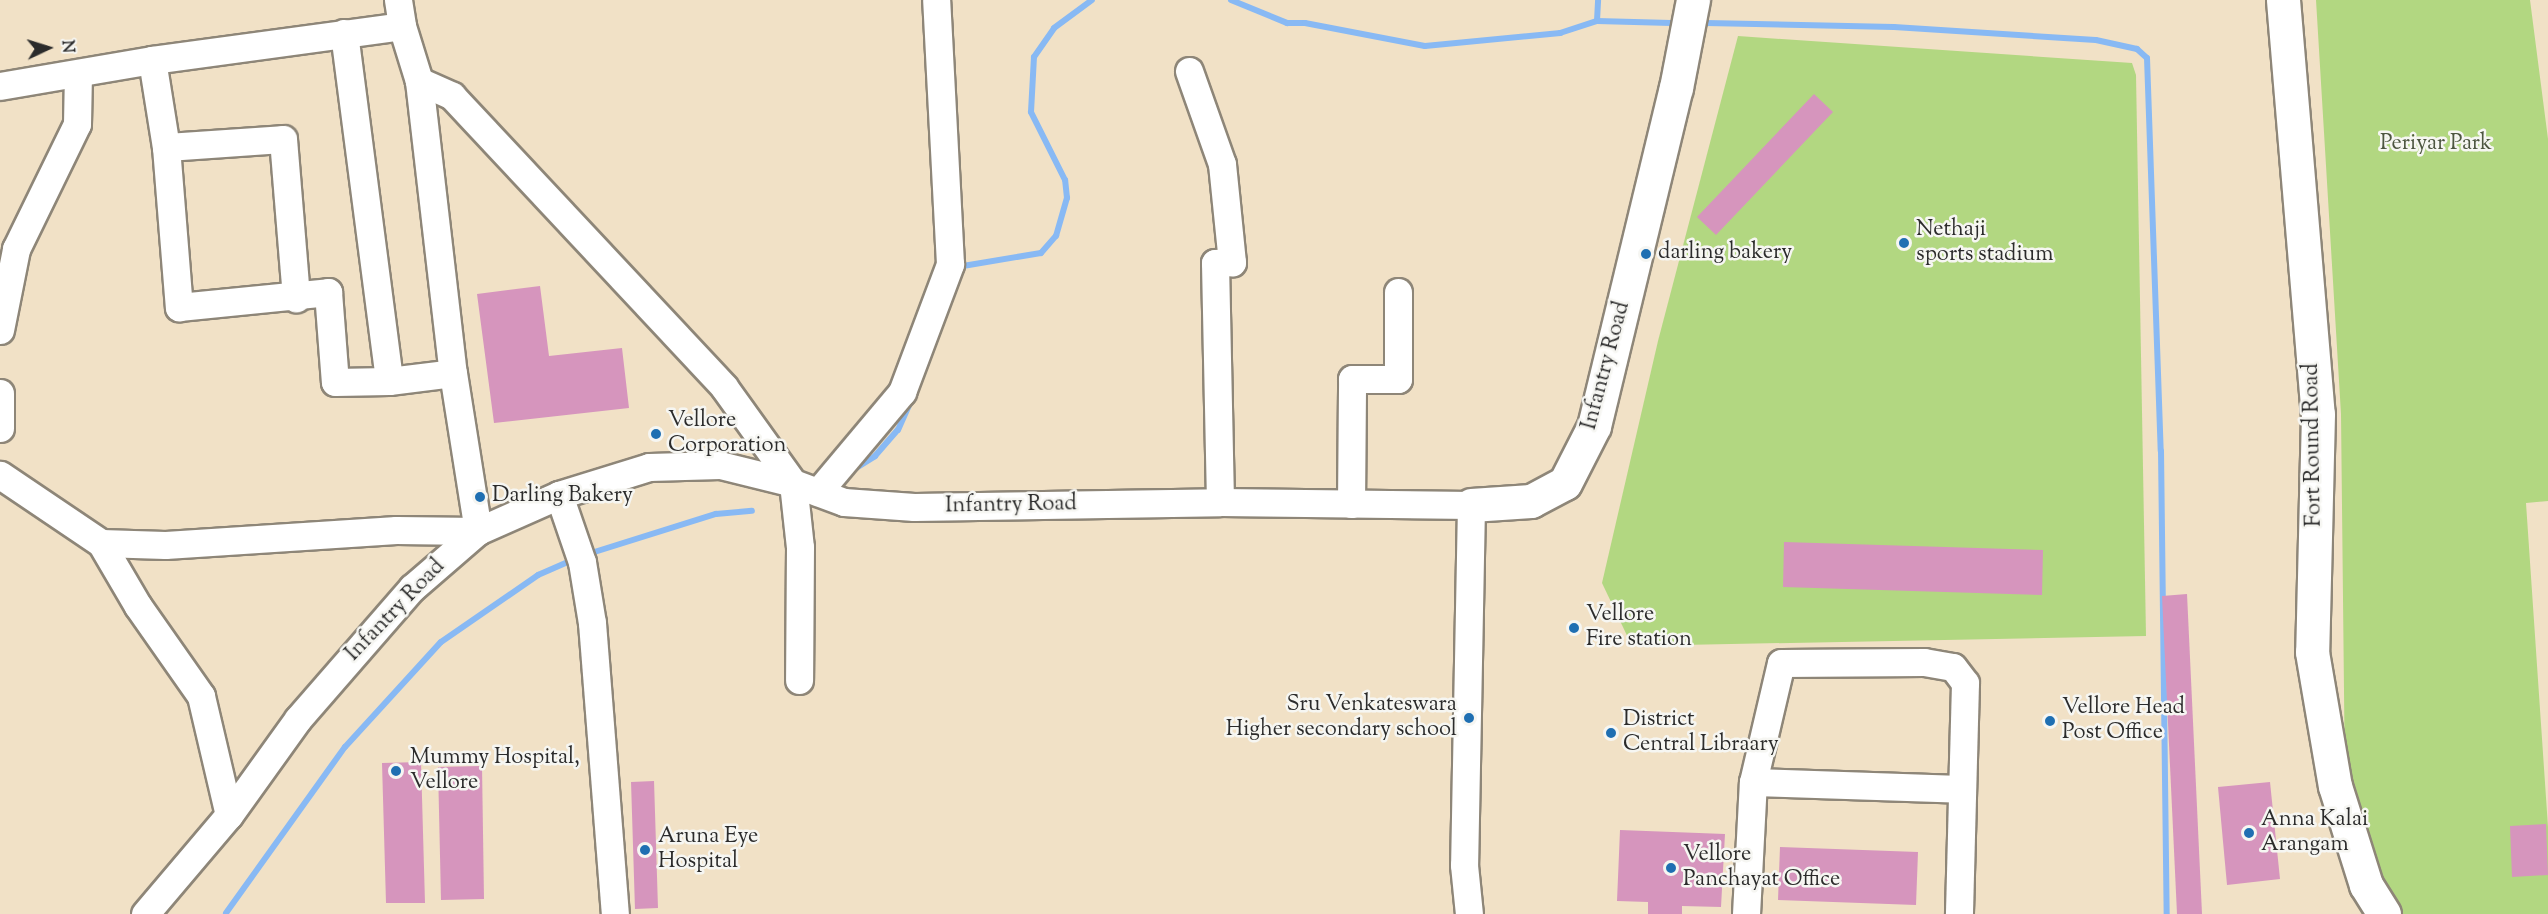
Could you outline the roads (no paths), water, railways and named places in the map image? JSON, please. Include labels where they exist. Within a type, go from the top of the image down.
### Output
[{"type":"main road","name":"Infantry Road","points":[[1471,504],[1531,501],[1565,483],[1594,426],[1676,88],[1693,0]]},
{"type":"main road","name":"Fort Round Road","points":[[2283,0],[2318,414],[2312,652],[2335,786],[2361,899]]},
{"type":"main road","points":[[2361,899],[2384,914]]},
{"type":"street","points":[[799,680],[800,547],[806,487],[902,392],[950,264],[936,0]]},
{"type":"street","points":[[0,86],[152,60],[344,33],[400,13],[418,81],[453,373],[478,531],[396,530],[165,545],[101,543]]},
{"type":"street","points":[[344,33],[389,381]]},
{"type":"street","points":[[152,60],[166,147],[179,307],[296,298],[328,292],[335,382],[389,381],[453,373]]},
{"type":"street","points":[[1189,71],[1222,164],[1232,262],[1215,263],[1220,502]]},
{"type":"street","points":[[0,330],[16,249],[76,124],[78,74]]},
{"type":"street","points":[[418,81],[452,96],[724,387],[806,487]]},
{"type":"street","points":[[166,147],[284,139],[296,298]]},
{"type":"street","points":[[1352,504],[1352,379],[1398,379],[1398,292]]},
{"type":"street","points":[[0,393],[0,428]]},
{"type":"street","name":"Infantry Road","points":[[144,914],[229,815],[298,719],[412,588],[478,531],[559,495],[649,467],[720,465],[806,487],[844,502],[914,507],[1220,502],[1471,504]]},
{"type":"street","points":[[0,475],[101,543],[138,606],[201,696],[229,815]]},
{"type":"street","points":[[559,495],[582,562],[592,623],[615,914]]},
{"type":"street","points":[[1470,914],[1464,866],[1471,504]]},
{"type":"street","points":[[1746,914],[1752,782],[1781,663],[1924,662],[1953,667],[1965,683],[1959,914]]},
{"type":"street","points":[[1752,782],[1962,789]]},
{"type":"waterway","points":[[957,267],[1041,253],[1056,236],[1067,198],[1065,180],[1031,112],[1034,57],[1054,28],[1092,0]]},
{"type":"waterway","points":[[1231,0],[1287,23],[1305,23],[1425,46],[1560,33],[1597,21],[1598,0]]},
{"type":"waterway","points":[[1597,21],[1671,23]]},
{"type":"waterway","points":[[1706,23],[1894,27],[2096,40],[2137,49],[2147,58],[2161,451],[2167,914]]},
{"type":"waterway","points":[[853,470],[875,456],[898,430],[912,398]]},
{"type":"waterway","points":[[588,554],[716,514],[752,511]]},
{"type":"waterway","points":[[226,913],[345,747],[441,642],[538,575],[575,559]]},
{"type":"place","name":"Nethaji sports stadium","points":[[1904,243]]},
{"type":"place","name":"darling bakery","points":[[1646,254]]},
{"type":"place","name":"Vellore Corporation","points":[[656,434]]},
{"type":"place","name":"Darling Bakery","points":[[480,497]]},
{"type":"place","name":"Vellore Fire station","points":[[1574,628]]},
{"type":"place","name":"Sru Venkateswara Higher secondary school","points":[[1469,718]]},
{"type":"place","name":"Vellore Head Post Office","points":[[2050,721]]},
{"type":"place","name":"District Central Libraary","points":[[1611,733]]},
{"type":"place","name":"Mummy Hospital, Vellore","points":[[396,771]]},
{"type":"place","name":"Anna Kalai Arangam","points":[[2249,833]]},
{"type":"place","name":"Aruna Eye Hospital","points":[[645,850]]},
{"type":"place","name":"Vellore Panchayat Office","points":[[1671,868]]},
{"type":"park label","name":"Periyar Park","points":[[2436,145]]}]
